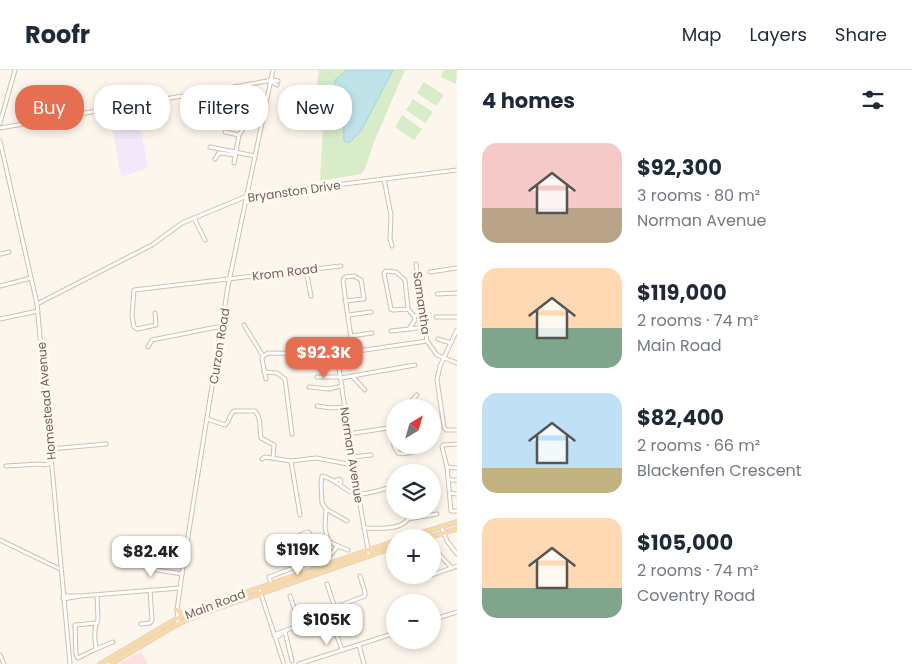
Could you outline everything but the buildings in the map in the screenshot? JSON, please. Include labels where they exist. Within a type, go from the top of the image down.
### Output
[{"type":"main road","points":[[432,529],[457,522]]},
{"type":"main road","points":[[443,532],[457,529]]},
{"type":"main road","name":"Main Road","points":[[100,664],[176,619],[386,544]]},
{"type":"main road","name":"Main Road","points":[[111,664],[178,624],[204,613],[386,550]]},
{"type":"main road","points":[[177,610],[186,615]]},
{"type":"street","points":[[0,123],[15,70]]},
{"type":"street","name":"Curzon Road","points":[[178,624],[176,619],[184,559],[222,326],[272,70]]},
{"type":"street","points":[[0,128],[270,81],[278,83]]},
{"type":"street","points":[[234,163],[239,135],[243,130]]},
{"type":"street","points":[[225,132],[239,135]]},
{"type":"street","name":"Homestead Avenue","points":[[0,141],[38,311],[50,449],[49,463],[70,664]]},
{"type":"street","points":[[210,147],[235,154]]},
{"type":"street","points":[[215,158],[219,153],[255,156]]},
{"type":"street","name":"Bryanston Drive","points":[[37,304],[152,244],[177,226],[247,196],[457,170]]},
{"type":"street","points":[[384,179],[391,215],[390,239],[392,246]]},
{"type":"street","points":[[194,218],[205,240]]},
{"type":"street","points":[[0,254],[9,252]]},
{"type":"street","name":"Samantha","points":[[416,264],[427,341]]},
{"type":"street","name":"Krom Road","points":[[155,313],[156,325],[137,329],[134,327],[132,316],[134,290],[341,266]]},
{"type":"street","points":[[430,272],[457,268]]},
{"type":"street","points":[[306,270],[311,296]]},
{"type":"street","points":[[408,309],[390,309],[384,273],[386,271],[393,271],[404,278],[408,309],[414,316],[414,322],[409,329]]},
{"type":"street","points":[[345,301],[364,299],[361,280],[354,276],[343,279],[345,301],[354,352]]},
{"type":"street","points":[[0,286],[31,278]]},
{"type":"street","points":[[437,294],[457,294]]},
{"type":"street","points":[[0,319],[38,311]]},
{"type":"street","points":[[348,315],[371,312]]},
{"type":"street","points":[[414,316],[424,315]]},
{"type":"street","points":[[436,317],[457,317]]},
{"type":"street","points":[[244,325],[263,356],[266,379]]},
{"type":"street","points":[[148,347],[152,340],[222,326]]},
{"type":"street","points":[[391,331],[418,328]]},
{"type":"street","points":[[457,330],[437,380],[443,425],[446,430],[457,430]]},
{"type":"street","points":[[351,336],[372,333]]},
{"type":"street","points":[[438,339],[451,343]]},
{"type":"street","points":[[263,356],[268,353],[337,354],[427,341],[435,353],[444,359],[457,363]]},
{"type":"street","name":"Norman Avenue","points":[[337,354],[348,434],[369,555]]},
{"type":"street","points":[[317,377],[352,376],[415,365]]},
{"type":"street","points":[[264,372],[276,372],[285,379],[292,434]]},
{"type":"street","points":[[352,376],[365,390]]},
{"type":"street","points":[[309,387],[329,389],[342,386]]},
{"type":"street","points":[[414,399],[417,396]]},
{"type":"street","points":[[316,406],[345,407]]},
{"type":"street","points":[[207,419],[225,425],[234,411],[255,411],[259,418],[262,439],[274,445],[273,458]]},
{"type":"street","points":[[348,434],[386,428]]},
{"type":"street","points":[[50,449],[106,444]]},
{"type":"street","points":[[457,444],[442,445],[449,480],[451,511],[457,511]]},
{"type":"street","points":[[352,457],[371,455]]},
{"type":"street","points":[[262,459],[265,457],[291,461],[316,458],[353,465]]},
{"type":"street","points":[[291,461],[300,515]]},
{"type":"street","points":[[6,466],[49,463]]},
{"type":"street","points":[[447,467],[457,468]]},
{"type":"street","points":[[347,521],[326,510],[322,503],[322,477],[335,481],[349,491],[358,494],[386,488]]},
{"type":"street","points":[[449,480],[457,480]]},
{"type":"street","points":[[450,493],[457,494]]},
{"type":"street","points":[[326,510],[325,528],[327,538],[331,543],[348,550]]},
{"type":"street","points":[[364,528],[387,528],[403,524],[408,519]]},
{"type":"street","points":[[441,526],[457,554]]},
{"type":"street","points":[[299,558],[316,553],[308,532],[300,535],[296,545],[299,558],[301,565]]},
{"type":"street","points":[[0,540],[60,570]]},
{"type":"street","points":[[271,584],[269,577],[331,554],[338,546]]},
{"type":"street","points":[[125,549],[184,559]]},
{"type":"street","points":[[151,553],[151,568],[182,574]]},
{"type":"street","points":[[441,556],[452,568]]},
{"type":"street","points":[[441,572],[457,566]]},
{"type":"street","points":[[315,614],[365,596],[360,576]]},
{"type":"street","points":[[327,584],[335,608]]},
{"type":"street","points":[[63,597],[180,587]]},
{"type":"street","points":[[259,588],[284,664]]},
{"type":"street","points":[[142,624],[150,623],[152,620],[150,590]]},
{"type":"street","points":[[96,649],[94,627],[98,620],[97,594]]},
{"type":"street","points":[[275,636],[300,625],[290,596]]},
{"type":"street","points":[[328,610],[342,650]]},
{"type":"street","points":[[441,617],[457,612]]},
{"type":"street","points":[[96,623],[76,624],[74,627],[76,657],[80,658],[113,642]]},
{"type":"street","points":[[285,632],[292,661]]},
{"type":"street","points":[[300,664],[386,636]]},
{"type":"street","points":[[359,645],[364,664]]},
{"type":"street","points":[[0,655],[4,664]]},
{"type":"shaded area","points":[[113,130],[141,130],[148,168],[121,177]]},
{"type":"shaded area","points":[[141,652],[147,664],[118,664],[125,660]]},
{"type":"green space","points":[[319,70],[405,70],[374,142],[365,169],[361,174],[320,181],[323,130],[352,130],[352,85],[318,85]]},
{"type":"green space","points":[[444,70],[457,70],[456,84],[441,77]]},
{"type":"green space","points":[[424,82],[444,95],[436,106],[417,93]]},
{"type":"green space","points":[[413,99],[433,112],[425,123],[406,110]]},
{"type":"green space","points":[[402,115],[422,129],[414,140],[395,127]]},
{"type":"water","points":[[347,70],[393,70],[361,131],[349,143],[344,141],[344,130],[352,130],[352,85],[336,85],[334,81]]}]
